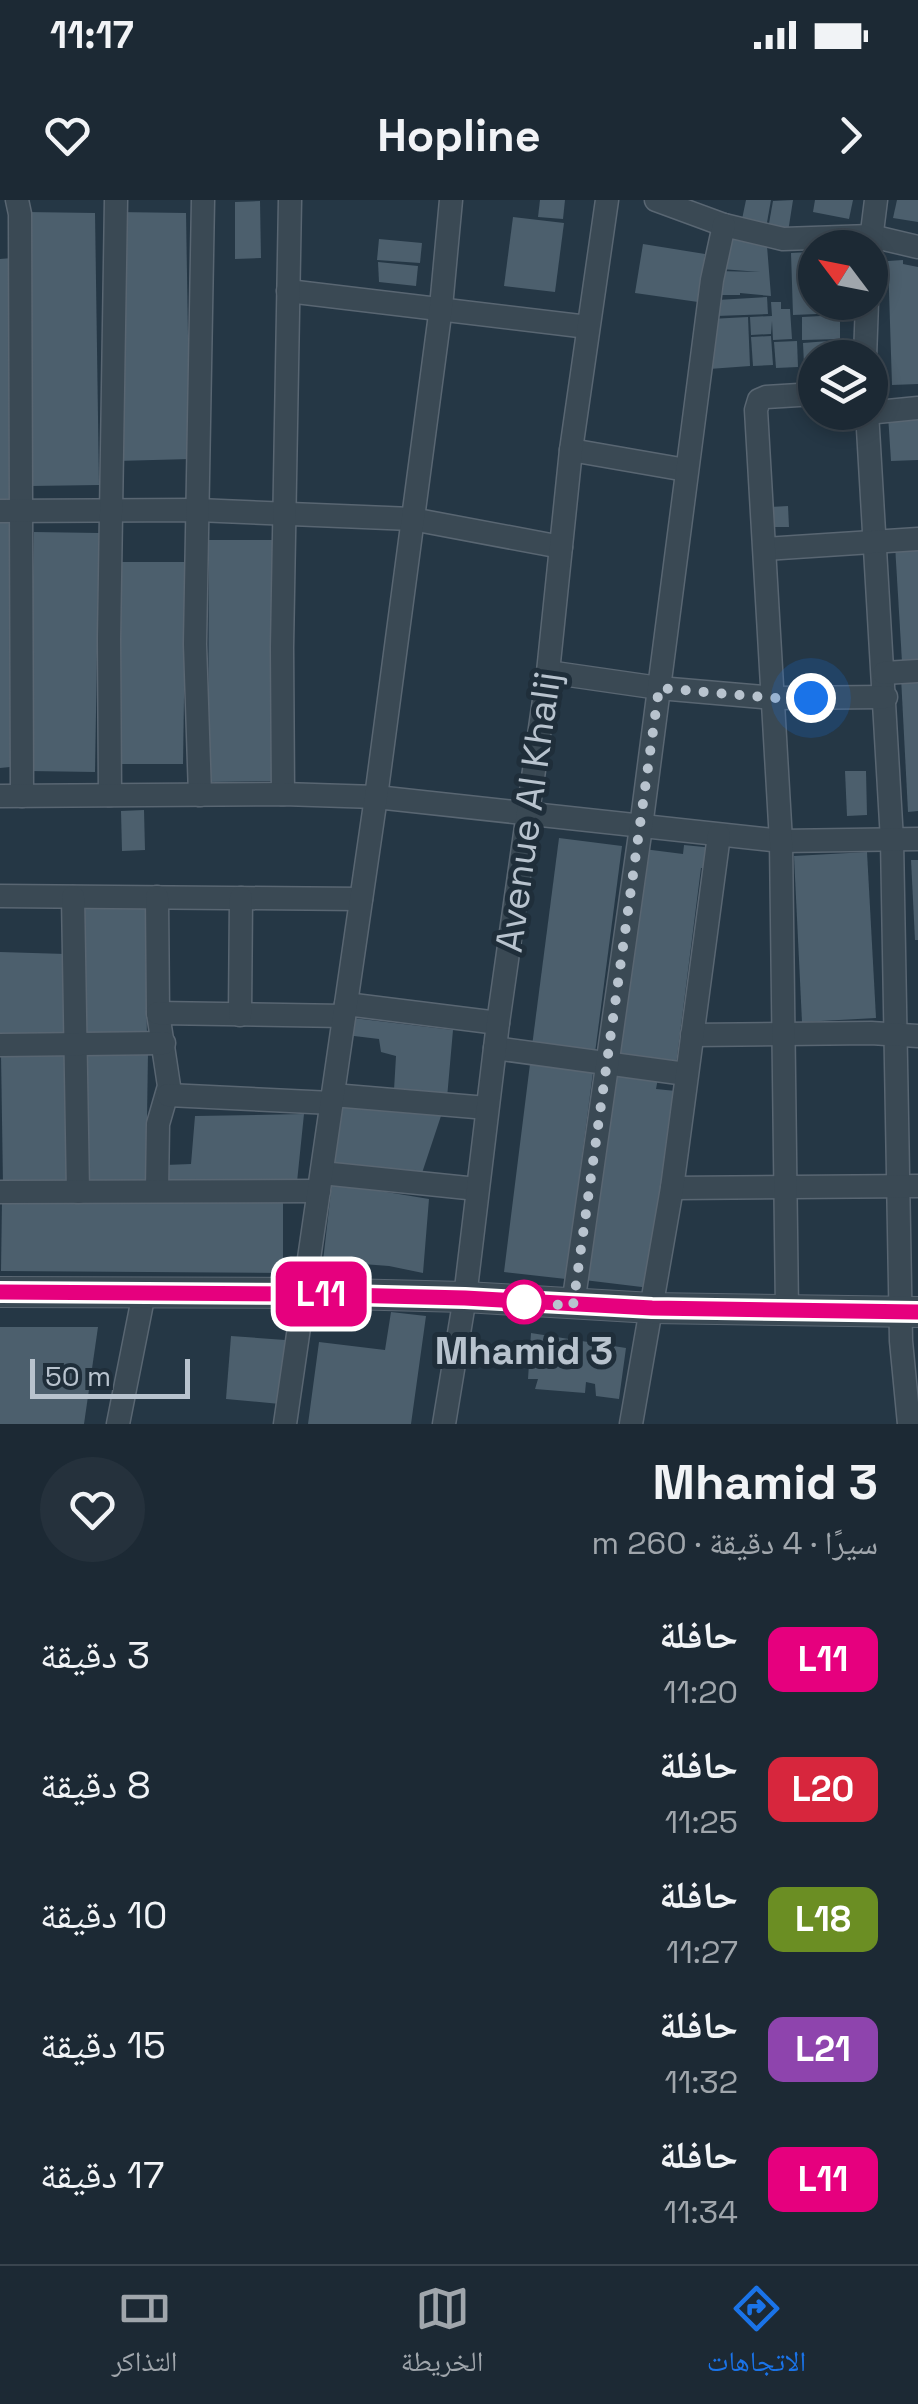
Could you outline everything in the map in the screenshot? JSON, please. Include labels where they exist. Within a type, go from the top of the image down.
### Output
[{"type":"street","points":[[0,208],[6,200]]},
{"type":"street","points":[[17,200],[20,214],[11,511],[11,796],[283,794],[376,798],[782,840],[918,839]]},
{"type":"street","points":[[110,795],[116,200]]},
{"type":"street","points":[[200,795],[195,644],[203,200]]},
{"type":"street","points":[[283,794],[290,200]]},
{"type":"street","points":[[285,1424],[376,798],[442,307],[450,200]]},
{"type":"street","name":"Avenue Al Khalij","points":[[444,1424],[465,1298],[607,200]]},
{"type":"street","points":[[656,200],[724,225],[798,240]]},
{"type":"street","points":[[872,230],[876,200]]},
{"type":"street","points":[[573,1306],[641,827],[712,280],[724,225]]},
{"type":"street","points":[[888,244],[918,247]]},
{"type":"street","points":[[288,290],[588,327]]},
{"type":"street","points":[[787,1311],[782,840],[756,403],[766,397],[798,395]]},
{"type":"street","points":[[888,411],[918,408]]},
{"type":"street","points":[[868,430],[907,1036],[909,1312],[901,1423]]},
{"type":"street","points":[[572,450],[686,470]]},
{"type":"street","points":[[11,511],[197,510],[412,519],[561,547]]},
{"type":"street","points":[[765,549],[918,539]]},
{"type":"street","points":[[884,673],[918,670]]},
{"type":"street","points":[[548,672],[659,688],[774,698],[886,697]]},
{"type":"street","points":[[631,1424],[672,1188],[719,835]]},
{"type":"street","points":[[0,896],[361,899]]},
{"type":"street","points":[[73,897],[78,1192]]},
{"type":"street","points":[[157,898],[158,1013],[168,1095],[158,1124],[157,1190]]},
{"type":"street","points":[[240,898],[240,1016]]},
{"type":"street","points":[[158,1013],[240,1016],[345,1010],[498,1023]]},
{"type":"street","points":[[692,1034],[907,1036]]},
{"type":"street","points":[[0,1045],[164,1043]]},
{"type":"street","points":[[495,1048],[686,1074]]},
{"type":"street","points":[[168,1095],[487,1108]]},
{"type":"street","points":[[0,1192],[320,1182],[477,1190]]},
{"type":"street","points":[[672,1188],[908,1186]]},
{"type":"street","points":[[0,1292],[304,1294],[465,1298],[573,1306],[909,1312]]},
{"type":"street","points":[[118,1424],[144,1292]]},
{"type":"building","points":[[540,200],[565,200],[563,219],[538,217]]},
{"type":"building","points":[[746,200],[771,200],[766,228],[741,224]]},
{"type":"building","points":[[793,200],[788,232],[768,229],[773,201]]},
{"type":"building","points":[[815,200],[853,200],[849,219],[813,212]]},
{"type":"building","points":[[897,200],[918,200],[918,222],[893,218]]},
{"type":"building","points":[[260,201],[261,258],[235,259],[235,202]]},
{"type":"building","points":[[27,212],[95,213],[99,485],[31,486]]},
{"type":"building","points":[[118,212],[186,213],[190,459],[117,461]]},
{"type":"building","points":[[513,217],[564,223],[555,292],[504,286]]},
{"type":"building","points":[[725,237],[767,246],[771,296],[716,295],[717,271],[760,272],[721,269]]},
{"type":"building","points":[[379,239],[422,243],[420,263],[377,260]]},
{"type":"building","points":[[643,244],[705,254],[698,302],[635,293]]},
{"type":"building","points":[[791,253],[798,253],[798,315],[793,315]]},
{"type":"building","points":[[12,258],[15,505],[0,505],[0,259]]},
{"type":"building","points":[[903,260],[903,264],[918,267],[918,384],[892,385],[888,261]]},
{"type":"building","points":[[378,262],[418,266],[416,286],[379,282]]},
{"type":"building","points":[[767,297],[768,314],[717,316],[717,300]]},
{"type":"building","points":[[771,302],[781,302],[781,309],[790,309],[792,339],[773,340],[772,321],[771,334],[751,335],[750,317],[772,316]]},
{"type":"building","points":[[748,317],[750,366],[709,369],[710,319]]},
{"type":"building","points":[[802,320],[840,320],[840,339],[802,340]]},
{"type":"building","points":[[771,336],[773,365],[753,366],[751,337]]},
{"type":"building","points":[[797,341],[798,367],[776,368],[774,342]]},
{"type":"building","points":[[918,412],[918,460],[891,461],[888,415]]},
{"type":"building","points":[[788,506],[789,527],[771,527],[770,507]]},
{"type":"building","points":[[0,523],[10,523],[10,767],[0,768]]},
{"type":"building","points":[[34,532],[99,533],[95,772],[29,771]]},
{"type":"building","points":[[209,540],[276,540],[275,781],[208,782]]},
{"type":"building","points":[[918,544],[918,661],[902,662],[895,545]]},
{"type":"building","points":[[120,562],[186,562],[183,764],[118,764]]},
{"type":"building","points":[[918,676],[918,811],[908,812],[901,677]]},
{"type":"building","points":[[845,771],[866,771],[867,815],[847,816]]},
{"type":"building","points":[[144,810],[145,850],[122,851],[121,811]]},
{"type":"building","points":[[559,838],[622,846],[595,1053],[532,1046]]},
{"type":"building","points":[[684,845],[714,848],[712,869],[701,868],[676,1065],[609,1056],[636,848],[683,854]]},
{"type":"building","points":[[867,852],[876,1018],[802,1022],[794,856]]},
{"type":"building","points":[[911,860],[918,860],[918,940],[915,940]]},
{"type":"building","points":[[81,904],[145,909],[147,1039],[80,1039]]},
{"type":"building","points":[[0,952],[66,954],[66,1037],[0,1038]]},
{"type":"building","points":[[353,1018],[453,1030],[447,1098],[394,1090],[396,1056],[381,1052],[379,1039],[354,1036]]},
{"type":"building","points":[[81,1052],[148,1052],[146,1185],[84,1185]]},
{"type":"building","points":[[66,1053],[68,1183],[3,1185],[1,1054]]},
{"type":"building","points":[[530,1064],[593,1072],[566,1279],[504,1272]]},
{"type":"building","points":[[611,1072],[658,1078],[656,1089],[676,1091],[650,1288],[584,1280]]},
{"type":"building","points":[[342,1102],[441,1116],[422,1173],[333,1168]]},
{"type":"building","points":[[304,1114],[297,1182],[164,1182],[165,1165],[191,1164],[195,1116]]},
{"type":"building","points":[[332,1183],[429,1199],[423,1273],[323,1261]]},
{"type":"building","points":[[2,1200],[283,1202],[283,1273],[1,1271]]},
{"type":"building","points":[[391,1312],[426,1316],[411,1424],[308,1424],[319,1342],[385,1350]]},
{"type":"building","points":[[0,1327],[98,1327],[84,1424],[0,1424]]},
{"type":"building","points":[[531,1333],[626,1348],[619,1399],[596,1396],[595,1384],[586,1382],[585,1393],[535,1389],[538,1379],[528,1379]]},
{"type":"building","points":[[231,1336],[285,1340],[280,1404],[226,1399]]},
{"type":"bus line","name":"L11","points":[[0,1292],[304,1294],[465,1298],[573,1306],[918,1312]]},
{"type":"place","name":"Mhamid 3","points":[[524,1302]]},
{"type":"route","points":[[524,1302],[514,1301],[573,1306],[659,688],[811,698]]}]
